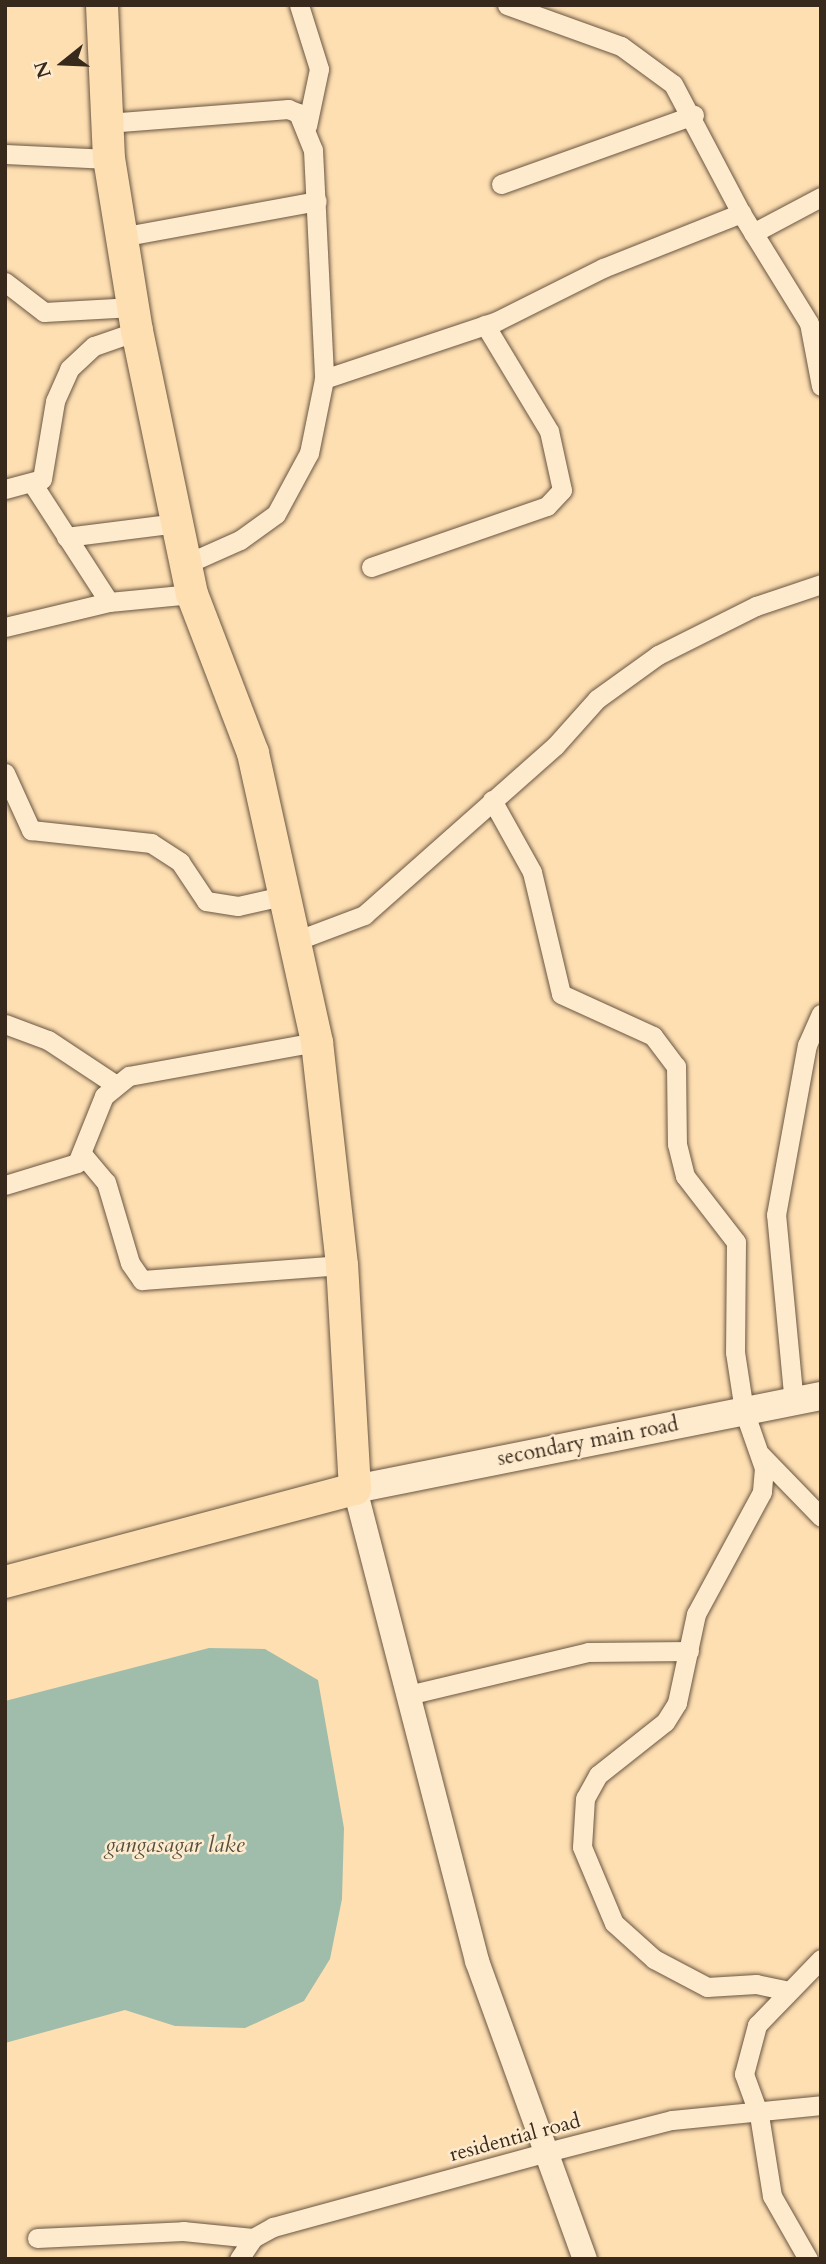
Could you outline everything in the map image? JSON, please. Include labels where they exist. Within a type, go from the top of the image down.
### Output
[{"type":"main road","points":[[5,1582],[355,1489],[342,1265],[317,1042],[298,940],[253,753],[192,594],[177,523],[135,319],[109,159],[102,5]]},
{"type":"main road","name":"secondary main road","points":[[355,1489],[744,1411],[794,1404],[821,1396]]},
{"type":"street","points":[[186,564],[240,540],[275,514],[309,453],[324,379],[317,201],[307,126],[320,69],[299,5]]},
{"type":"street","points":[[507,5],[526,8],[650,62],[694,116],[741,213],[809,323],[821,386]]},
{"type":"street","points":[[107,123],[288,109],[307,126]]},
{"type":"street","points":[[501,184],[694,116]]},
{"type":"street","points":[[5,154],[109,159]]},
{"type":"street","points":[[753,233],[821,197]]},
{"type":"street","points":[[121,237],[317,201]]},
{"type":"street","points":[[324,379],[485,325],[603,268],[741,213]]},
{"type":"street","points":[[5,282],[44,312],[135,319]]},
{"type":"street","points":[[5,489],[34,486],[45,471],[55,401],[69,369],[94,346],[135,319]]},
{"type":"street","points":[[371,566],[547,506],[562,490],[549,431],[485,325]]},
{"type":"street","points":[[34,486],[109,602]]},
{"type":"street","points":[[66,537],[177,523]]},
{"type":"street","points":[[298,940],[364,915],[492,800],[597,699],[658,655],[756,606],[821,584]]},
{"type":"street","points":[[5,627],[109,602],[192,594]]},
{"type":"street","points":[[5,773],[32,830],[151,843],[180,862],[205,901],[238,905],[287,895]]},
{"type":"street","points":[[492,800],[532,872],[561,994],[653,1036],[676,1066],[677,1144],[685,1175],[736,1242],[735,1352],[744,1411],[760,1453],[762,1492],[715,1573],[689,1651],[677,1703],[665,1722],[598,1775],[585,1798],[582,1847],[614,1923],[654,1959],[707,1987],[756,1984],[788,1990]]},
{"type":"street","points":[[794,1404],[776,1215],[807,1045],[821,1014]]},
{"type":"street","points":[[5,1024],[48,1040],[116,1085]]},
{"type":"street","points":[[5,1185],[69,1168],[83,1155],[95,1116],[116,1085],[176,1062],[317,1042]]},
{"type":"street","points":[[83,1155],[106,1182],[130,1263],[142,1280],[342,1265]]},
{"type":"street","points":[[760,1453],[821,1517]]},
{"type":"street","points":[[355,1489],[477,1961],[585,2259]]},
{"type":"street","points":[[408,1695],[588,1652],[689,1651]]},
{"type":"street","points":[[808,2259],[772,2196],[759,2116],[744,2074],[757,2025],[788,1990],[821,1959]]},
{"type":"street","name":"residential road","points":[[253,2238],[296,2219],[672,2120],[759,2116],[821,2105]]},
{"type":"street","points":[[37,2238],[183,2231],[253,2238],[239,2259]]},
{"type":"water","name":"gangasagar lake","points":[[209,1648],[265,1649],[318,1680],[344,1828],[342,1899],[330,1959],[304,2001],[245,2028],[175,2026],[125,2010],[5,2043],[5,1701]]}]
